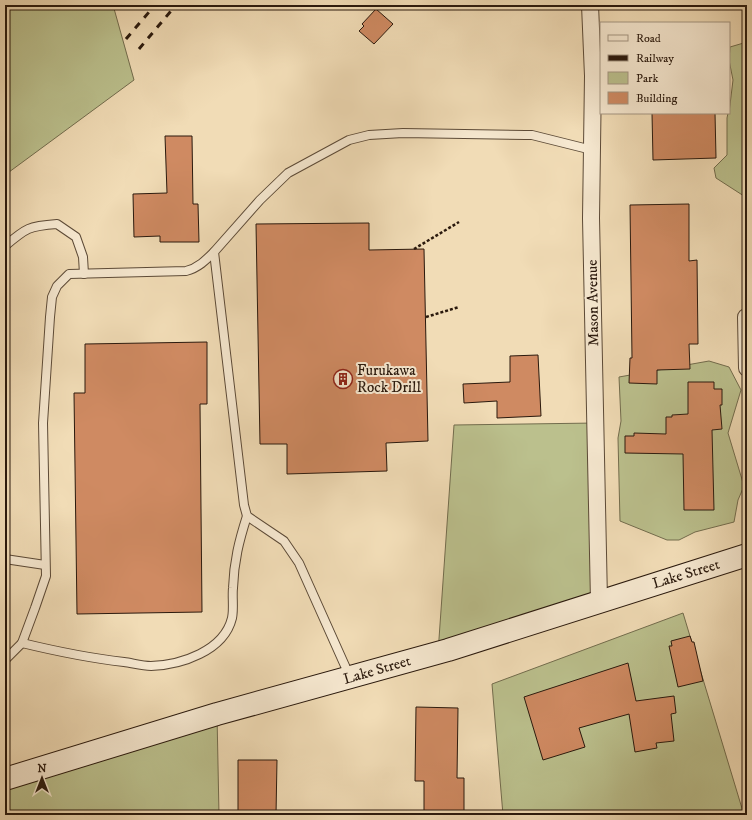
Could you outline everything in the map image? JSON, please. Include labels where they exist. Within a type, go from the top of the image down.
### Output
[{"type":"street","name":"Mason Avenue","points":[[590,5],[593,76],[591,226],[599,601]]},
{"type":"street","points":[[746,317],[747,368]]},
{"type":"street","name":"Lake Street","points":[[5,779],[217,714],[483,639],[747,555]]},
{"type":"lane","points":[[5,660],[22,643],[46,576],[43,423],[52,297],[57,286],[69,274],[193,270],[201,265],[214,252],[260,200],[288,173],[349,140],[369,134],[403,133],[532,135],[592,150]]},
{"type":"lane","points":[[5,246],[23,231],[36,226],[57,224],[76,237],[83,257],[84,274]]},
{"type":"lane","points":[[22,643],[75,655],[150,666],[179,661],[199,655],[213,646],[226,633],[232,617],[233,587],[238,544],[247,516],[244,505],[214,252]]},
{"type":"lane","points":[[247,516],[284,541],[299,563],[350,677]]},
{"type":"lane","points":[[5,559],[45,565]]},
{"type":"path","points":[[414,249],[459,222]]},
{"type":"path","points":[[426,317],[459,307]]},
{"type":"green space","points":[[5,5],[113,5],[134,80],[5,175]]},
{"type":"green space","points":[[747,42],[747,198],[716,178],[714,168],[727,155],[727,118],[728,114],[730,114],[733,80],[730,65],[730,47]]},
{"type":"green space","points":[[709,361],[729,367],[741,390],[728,433],[744,486],[738,500],[734,522],[695,532],[679,540],[667,540],[620,521],[618,438],[621,421],[619,377]]},
{"type":"green space","points":[[596,423],[599,601],[438,653],[454,425]]},
{"type":"green space","points":[[683,613],[744,815],[503,815],[492,684]]},
{"type":"green space","points":[[217,714],[219,815],[5,815],[5,778]]},
{"type":"building","points":[[376,9],[393,24],[374,44],[359,31],[364,26],[362,24]]},
{"type":"building","points":[[652,114],[715,114],[716,158],[653,160]]},
{"type":"building","points":[[165,136],[192,136],[193,204],[198,204],[199,242],[160,242],[160,236],[134,237],[133,194],[167,193]]},
{"type":"building","points":[[689,204],[689,261],[697,260],[698,344],[689,344],[690,369],[657,370],[657,384],[629,383],[630,358],[632,358],[630,205]]},
{"type":"building","name":"Furukawa Rock Drill","points":[[369,223],[369,250],[424,249],[428,441],[386,443],[387,471],[287,474],[287,444],[260,444],[256,224]]},
{"type":"building","points":[[207,342],[207,404],[200,404],[202,612],[77,614],[74,393],[85,393],[85,344]]},
{"type":"building","points":[[538,355],[541,416],[497,418],[497,401],[464,403],[463,384],[510,382],[510,356]]},
{"type":"building","points":[[688,382],[714,382],[714,389],[722,389],[722,405],[720,405],[722,429],[712,430],[714,510],[684,510],[683,454],[625,453],[625,436],[634,436],[634,433],[666,434],[666,417],[688,414]]},
{"type":"building","points":[[690,636],[692,642],[694,642],[703,681],[678,687],[669,646],[672,646],[671,641]]},
{"type":"building","points":[[628,663],[636,701],[674,696],[676,713],[671,714],[674,741],[656,743],[657,748],[635,752],[629,714],[579,728],[585,747],[543,760],[524,697]]},
{"type":"building","points":[[416,707],[458,708],[457,778],[464,778],[464,815],[424,815],[424,781],[415,781]]},
{"type":"building","points":[[238,760],[277,760],[276,815],[238,815]]},
{"type":"railway","points":[[126,39],[155,5]]},
{"type":"railway","points":[[139,49],[176,5]]},
{"type":"place","name":"Furukawa Rock Drill","points":[[343,379]]}]
